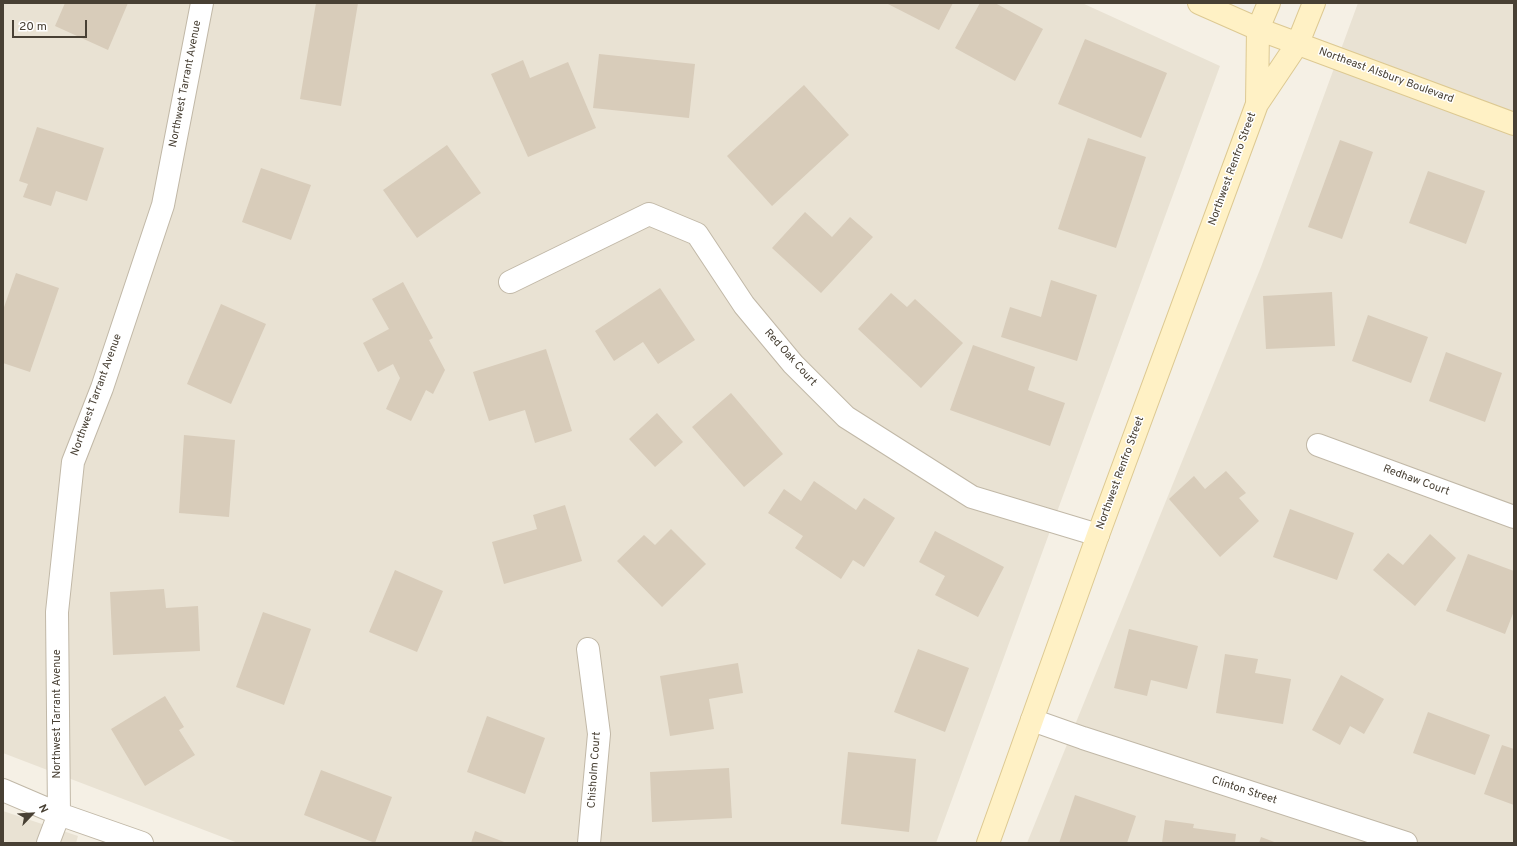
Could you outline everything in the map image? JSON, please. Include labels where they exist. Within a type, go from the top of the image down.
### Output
[{"type":"main road","name":"Northeast Alsbury Boulevard","points":[[1199,3],[1258,29],[1514,124]]},
{"type":"main road","name":"Northwest Renfro Street","points":[[1257,104],[1258,29],[1268,3]]},
{"type":"main road","name":"Northwest Renfro Street","points":[[988,843],[1098,535],[1257,104],[1298,43],[1314,3]]},
{"type":"street","name":"Northwest Tarrant Avenue","points":[[48,843],[59,814],[57,612],[73,462],[102,388],[163,205],[202,3]]},
{"type":"street","name":"Red Oak Court","points":[[510,282],[649,214],[690,231],[696,234],[744,305],[788,358],[846,417],[972,496],[1098,535]]},
{"type":"street","name":"Redhaw Court","points":[[1318,446],[1514,517]]},
{"type":"street","name":"Chisholm Court","points":[[588,649],[599,734],[589,843]]},
{"type":"street","name":"Clinton Street","points":[[1032,720],[1406,843]]},
{"type":"street","points":[[3,790],[59,814],[142,843]]},
{"type":"shaded area","points":[[3,3],[1082,3],[1220,66],[936,843],[238,843],[3,753]]},
{"type":"shaded area","points":[[1358,3],[1514,3],[1514,843],[1027,843],[1261,267]]},
{"type":"shaded area","points":[[3,811],[78,836],[76,843],[3,843]]},
{"type":"building","points":[[65,3],[128,3],[108,50],[55,26]]},
{"type":"building","points":[[316,3],[358,3],[341,106],[300,99]]},
{"type":"building","points":[[886,3],[953,3],[939,30]]},
{"type":"building","points":[[980,3],[995,3],[1043,29],[1015,81],[955,48]]},
{"type":"building","points":[[1085,39],[1167,73],[1141,138],[1058,104]]},
{"type":"building","points":[[599,54],[695,64],[689,118],[593,108]]},
{"type":"building","points":[[523,60],[530,78],[568,62],[596,128],[528,157],[491,74]]},
{"type":"building","points":[[804,85],[849,135],[772,206],[727,156]]},
{"type":"building","points":[[37,127],[104,148],[87,201],[56,191],[51,206],[23,197],[28,184],[19,181]]},
{"type":"building","points":[[1088,138],[1146,157],[1116,248],[1058,229]]},
{"type":"building","points":[[1340,140],[1373,152],[1342,239],[1308,227]]},
{"type":"building","points":[[447,145],[481,193],[417,238],[383,190]]},
{"type":"building","points":[[261,168],[311,185],[291,240],[242,222]]},
{"type":"building","points":[[1428,171],[1485,191],[1466,244],[1409,223]]},
{"type":"building","points":[[805,212],[832,237],[850,217],[873,237],[821,293],[772,248]]},
{"type":"building","points":[[16,273],[59,288],[30,372],[3,363],[3,310]]},
{"type":"building","points":[[1051,280],[1097,295],[1077,361],[1001,337],[1010,307],[1041,317]]},
{"type":"building","points":[[403,282],[433,338],[429,340],[445,370],[433,394],[426,390],[411,421],[386,409],[400,378],[393,364],[378,372],[363,343],[389,329],[372,299]]},
{"type":"building","points":[[660,288],[695,340],[658,364],[643,342],[614,361],[595,331]]},
{"type":"building","points":[[1332,292],[1335,346],[1266,349],[1263,296]]},
{"type":"building","points":[[891,293],[907,307],[915,299],[963,343],[921,388],[858,329]]},
{"type":"building","points":[[221,304],[266,324],[231,404],[187,384]]},
{"type":"building","points":[[1368,315],[1428,337],[1411,383],[1352,361]]},
{"type":"building","points":[[973,345],[1035,367],[1028,390],[1065,403],[1050,446],[950,410]]},
{"type":"building","points":[[546,349],[572,431],[535,443],[525,410],[489,421],[473,372]]},
{"type":"building","points":[[1446,352],[1502,373],[1485,422],[1429,401]]},
{"type":"building","points":[[731,393],[783,454],[744,487],[692,427]]},
{"type":"building","points":[[657,413],[683,442],[655,467],[629,439]]},
{"type":"building","points":[[184,435],[235,440],[229,517],[179,513]]},
{"type":"building","points":[[1226,471],[1246,493],[1239,498],[1259,521],[1220,557],[1169,499],[1194,476],[1205,489]]},
{"type":"building","points":[[814,481],[856,510],[864,498],[895,518],[864,567],[853,560],[841,579],[795,548],[803,536],[768,513],[784,489],[801,501]]},
{"type":"building","points":[[565,505],[582,561],[504,584],[492,542],[537,529],[533,515]]},
{"type":"building","points":[[1290,509],[1354,533],[1337,580],[1273,557]]},
{"type":"building","points":[[671,529],[706,564],[662,607],[617,561],[644,535],[655,545]]},
{"type":"building","points":[[935,531],[1004,567],[978,617],[935,595],[945,576],[919,562]]},
{"type":"building","points":[[1430,534],[1456,558],[1415,606],[1373,570],[1388,553],[1403,565]]},
{"type":"building","points":[[1468,554],[1514,571],[1514,611],[1505,634],[1446,611]]},
{"type":"building","points":[[395,570],[443,591],[417,652],[369,632]]},
{"type":"building","points":[[164,589],[166,608],[198,606],[200,651],[113,655],[110,592]]},
{"type":"building","points":[[263,612],[311,629],[284,705],[236,687]]},
{"type":"building","points":[[1129,629],[1198,646],[1187,689],[1151,680],[1147,696],[1114,688]]},
{"type":"building","points":[[918,649],[969,668],[945,732],[894,712]]},
{"type":"building","points":[[1225,654],[1258,659],[1255,673],[1291,679],[1283,724],[1216,713]]},
{"type":"building","points":[[738,663],[743,693],[709,699],[714,729],[670,736],[660,676]]},
{"type":"building","points":[[1341,675],[1384,699],[1364,734],[1350,726],[1340,745],[1312,730]]},
{"type":"building","points":[[165,696],[184,727],[179,730],[195,755],[145,786],[111,729]]},
{"type":"building","points":[[1428,712],[1490,735],[1475,775],[1413,753]]},
{"type":"building","points":[[487,716],[545,738],[525,794],[467,772]]},
{"type":"building","points":[[1502,745],[1514,749],[1514,805],[1484,794]]},
{"type":"building","points":[[848,752],[916,759],[909,832],[841,824]]},
{"type":"building","points":[[729,768],[732,818],[652,822],[650,772]]},
{"type":"building","points":[[321,770],[392,797],[375,843],[304,815]]},
{"type":"building","points":[[1075,795],[1136,816],[1127,843],[1059,843]]},
{"type":"building","points":[[1165,820],[1194,824],[1193,828],[1236,834],[1235,843],[1162,843]]},
{"type":"building","points":[[475,831],[507,843],[471,843]]},
{"type":"building","points":[[1261,837],[1277,843],[1259,843]]}]
